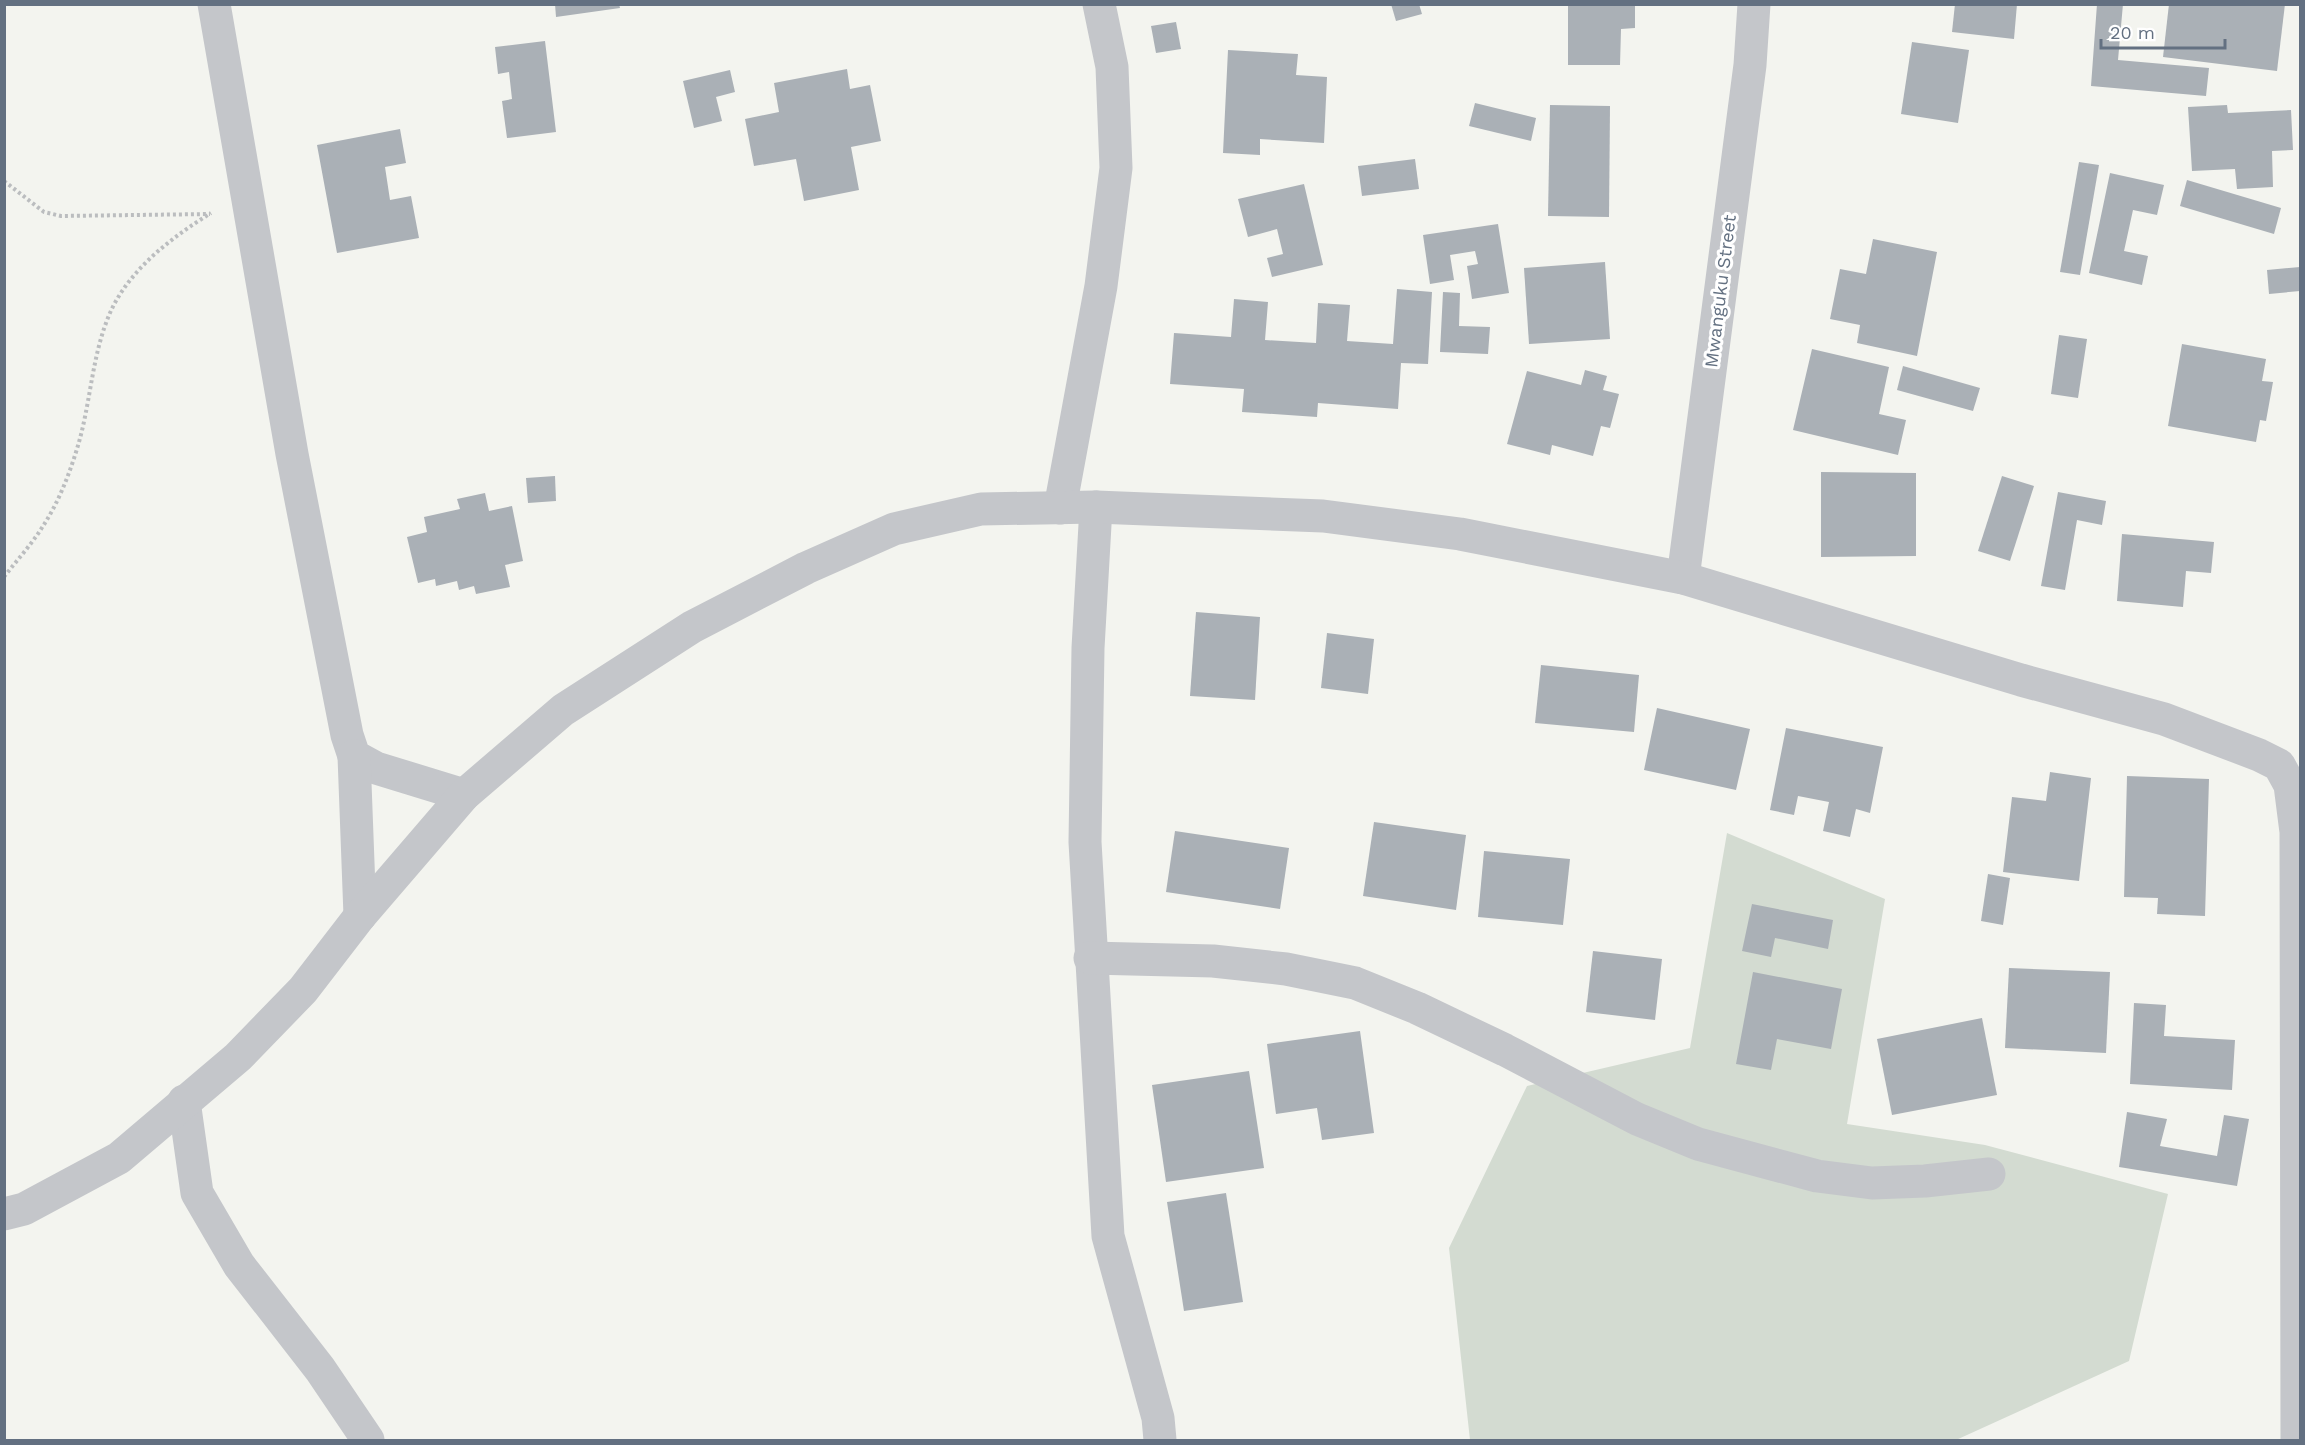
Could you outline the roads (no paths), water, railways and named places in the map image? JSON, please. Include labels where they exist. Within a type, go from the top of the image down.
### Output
[{"type":"street","points":[[214,4],[292,454],[347,735],[354,756],[360,916]]},
{"type":"street","points":[[1060,508],[1101,286],[1116,168],[1112,67],[1099,4]]},
{"type":"street","name":"Mwanguku Street","points":[[1683,578],[1750,65],[1754,4]]},
{"type":"street","points":[[1096,507],[1088,648],[1085,830],[1090,958],[1108,1236],[1158,1419],[1160,1440]]},
{"type":"street","points":[[4,1214],[24,1209],[119,1158],[238,1056],[303,990],[360,916],[464,795],[563,710],[692,627],[806,568],[894,529],[981,509],[1096,507],[1323,516],[1460,534],[1683,578],[2021,680],[2164,719],[2290,765],[2296,832],[2297,1440]]},
{"type":"street","points":[[354,756],[375,768],[464,795]]},
{"type":"street","points":[[1090,958],[1213,961],[1286,969],[1355,983],[1417,1008],[1496,1045],[1637,1119],[1698,1144],[1817,1176],[1872,1183],[1925,1181],[1989,1174]]},
{"type":"street","points":[[184,1101],[197,1193],[239,1265],[320,1369],[368,1440]]}]
